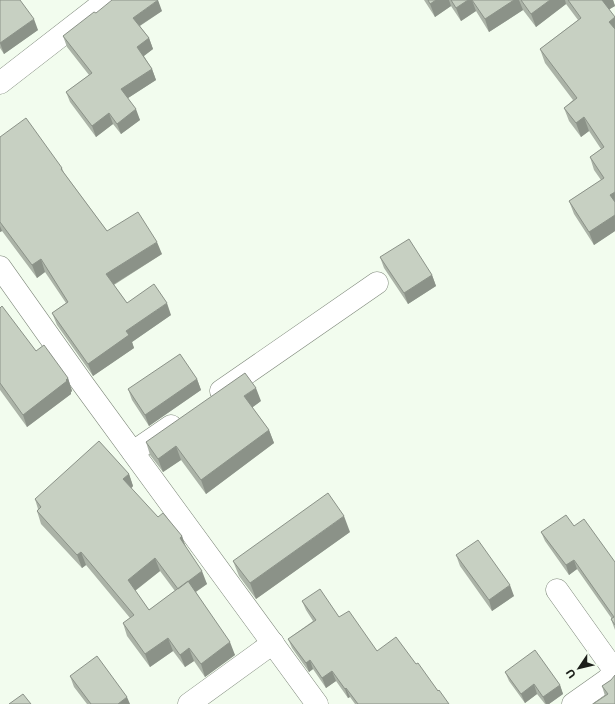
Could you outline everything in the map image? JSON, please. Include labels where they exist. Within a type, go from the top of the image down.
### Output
[{"type":"street","points":[[0,83],[107,0]]},
{"type":"street","points":[[0,267],[273,644],[314,703]]},
{"type":"street","points":[[204,403],[378,284]]},
{"type":"street","points":[[133,452],[184,417]]},
{"type":"street","points":[[557,590],[612,667],[612,674],[607,680],[573,704]]},
{"type":"street","points":[[189,704],[273,644]]},
{"type":"building","points":[[0,0],[20,0],[34,19],[0,43]]},
{"type":"building","points":[[112,0],[158,0],[133,18],[149,38],[137,47],[152,69],[121,89],[136,109],[117,124],[109,113],[92,126],[66,92],[92,73],[63,36]]},
{"type":"building","points":[[428,0],[436,0],[430,4]]},
{"type":"building","points":[[451,0],[468,0],[456,8]]},
{"type":"building","points":[[472,0],[514,0],[485,19]]},
{"type":"building","points":[[521,0],[550,0],[531,14]]},
{"type":"building","points":[[568,0],[602,0],[615,17],[609,22],[615,29],[615,192],[610,195],[615,202],[615,215],[589,232],[569,201],[604,178],[590,157],[604,147],[584,117],[576,123],[564,108],[577,98],[540,49],[581,18]]},
{"type":"building","points":[[26,118],[62,168],[61,169],[107,231],[138,212],[157,242],[106,274],[127,303],[154,284],[167,303],[126,331],[129,335],[88,364],[52,313],[68,302],[41,259],[32,265],[0,222],[0,137]]},
{"type":"building","points":[[409,239],[432,275],[404,293],[380,257]]},
{"type":"building","points":[[2,306],[36,351],[44,345],[68,378],[66,380],[67,381],[23,415],[0,383],[0,308]]},
{"type":"building","points":[[180,354],[197,379],[145,415],[128,389]]},
{"type":"building","points":[[245,373],[256,388],[244,396],[269,430],[201,480],[176,446],[158,459],[146,442]]},
{"type":"building","points":[[99,441],[129,474],[123,479],[158,517],[163,513],[182,536],[180,538],[202,571],[188,581],[230,642],[201,664],[189,648],[180,655],[168,638],[145,654],[123,623],[134,615],[81,552],[77,555],[37,511],[41,507],[35,499]],"holes":[[[155,558],[178,589],[149,610],[128,580]]]},
{"type":"building","points":[[328,493],[344,516],[250,583],[233,561]]},
{"type":"building","points":[[566,515],[574,526],[584,519],[615,562],[615,625],[611,619],[614,617],[574,560],[566,565],[541,532]]},
{"type":"building","points":[[478,540],[510,585],[489,600],[456,555]]},
{"type":"building","points":[[320,589],[339,617],[349,611],[377,651],[396,637],[449,704],[358,704],[332,671],[322,678],[310,660],[306,663],[288,639],[316,620],[302,601]]},
{"type":"building","points":[[535,650],[560,685],[543,697],[534,684],[521,694],[505,672]]},
{"type":"building","points":[[97,656],[127,697],[118,704],[91,704],[70,676]]},
{"type":"building","points":[[615,675],[615,704],[593,704],[608,694],[602,686],[611,680]]},
{"type":"building","points":[[23,694],[31,704],[9,704]]}]
